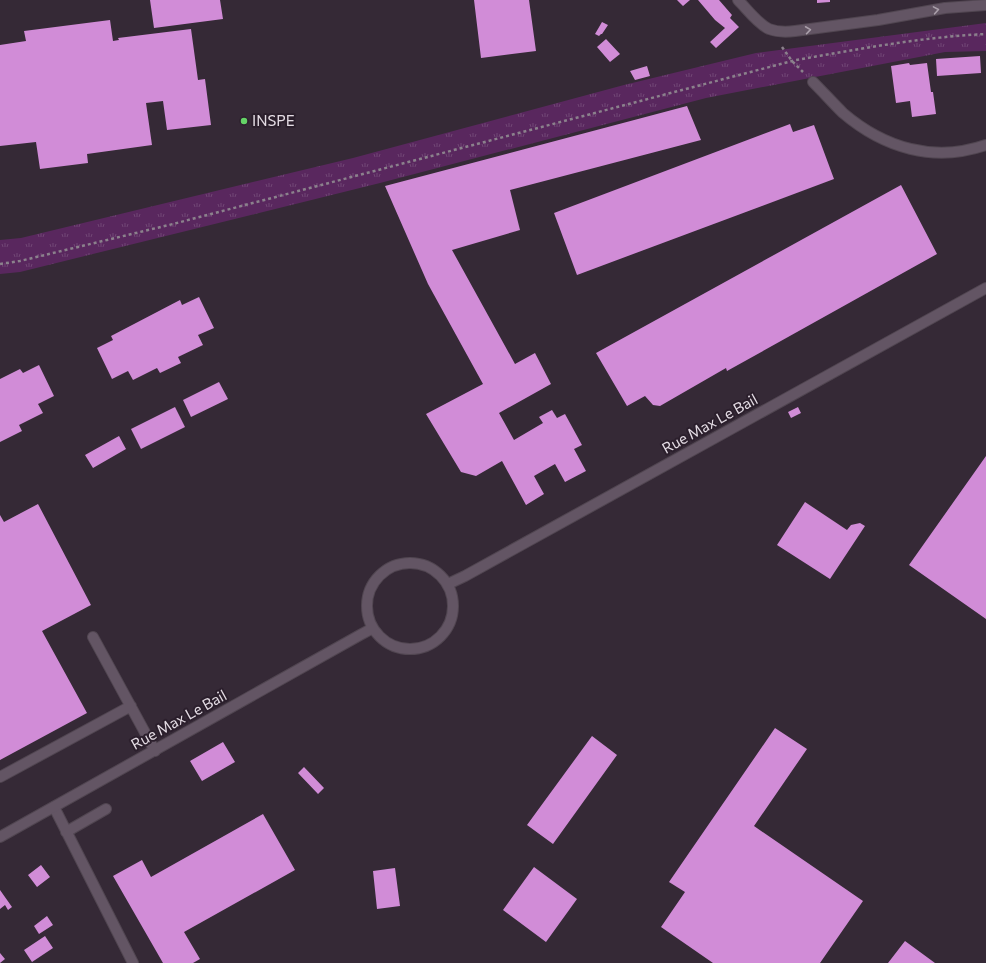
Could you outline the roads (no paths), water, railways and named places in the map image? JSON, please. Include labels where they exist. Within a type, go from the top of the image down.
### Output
[{"type":"street","points":[[738,0],[755,18],[769,29],[783,32],[795,32],[878,20],[945,8],[986,5]]},
{"type":"street","points":[[813,82],[844,113],[867,130],[897,145],[918,151],[941,153],[965,151],[986,145]]},
{"type":"street","name":"Rue Max Le Bail","points":[[448,584],[986,288]]},
{"type":"street","points":[[403,563],[421,564],[438,572],[448,584],[454,600],[453,617],[445,633],[433,644],[415,649],[400,648],[384,640],[373,628],[367,613],[368,595],[374,581],[387,570],[403,563]]},
{"type":"street","name":"Rue Max Le Bail","points":[[0,837],[373,628]]},
{"type":"street","points":[[94,637],[155,751]]},
{"type":"street","points":[[0,777],[130,706]]},
{"type":"street","points":[[54,807],[133,963]]},
{"type":"street","points":[[66,832],[106,809]]},
{"type":"place","name":"INSPE","points":[[244,121]]}]
